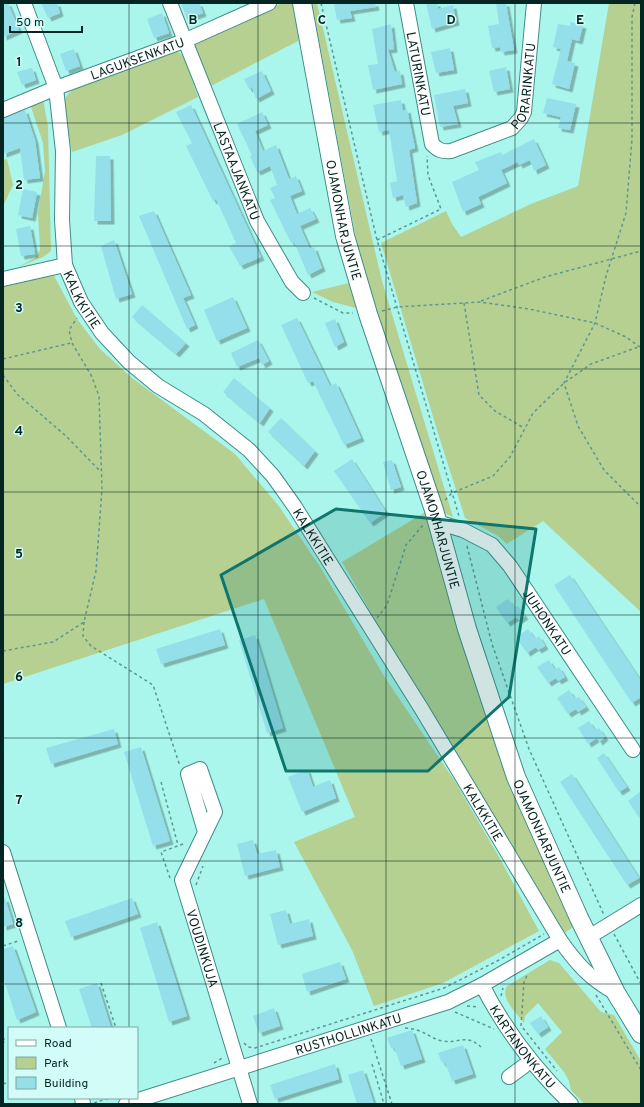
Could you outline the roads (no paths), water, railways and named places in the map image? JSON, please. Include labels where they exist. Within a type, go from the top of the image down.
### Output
[{"type":"main road","name":"OJAMONHARJUNTIE","points":[[302,3],[345,236],[368,314],[436,517],[467,629],[516,777],[588,937],[616,993],[640,1030]]},
{"type":"street","name":"KALKKITIE","points":[[24,3],[56,88],[63,151],[62,220],[65,265],[81,302],[102,334],[129,362],[158,386],[204,414],[250,450],[273,476],[295,507],[370,627],[560,940],[579,965],[594,980],[616,993]]},
{"type":"street","name":"LASTAAJANKATU","points":[[170,3],[257,220],[292,282],[303,293]]},
{"type":"street","name":"LAGUKSENKATU","points":[[3,110],[56,88],[184,41],[269,3]]},
{"type":"street","name":"LATURINKATU","points":[[406,3],[432,144]]},
{"type":"street","name":"PORARINKATU","points":[[432,144],[438,150],[451,151],[512,128],[522,118],[534,3]]},
{"type":"street","points":[[3,279],[65,265]]},
{"type":"street","name":"JUHONKATU","points":[[436,517],[492,546],[510,566],[633,750]]},
{"type":"street","name":"VOUDINKUJA","points":[[205,832],[182,880],[250,1104]]},
{"type":"street","points":[[3,852],[59,1027]]},
{"type":"street","points":[[588,937],[641,905]]},
{"type":"street","name":"RUSTHOLLINKATU","points":[[126,1104],[448,1002],[482,985],[560,940]]},
{"type":"street","name":"KARTANONKATU","points":[[482,985],[504,1024],[521,1048],[571,1104]]},
{"type":"street","points":[[509,1077],[524,1066]]}]
